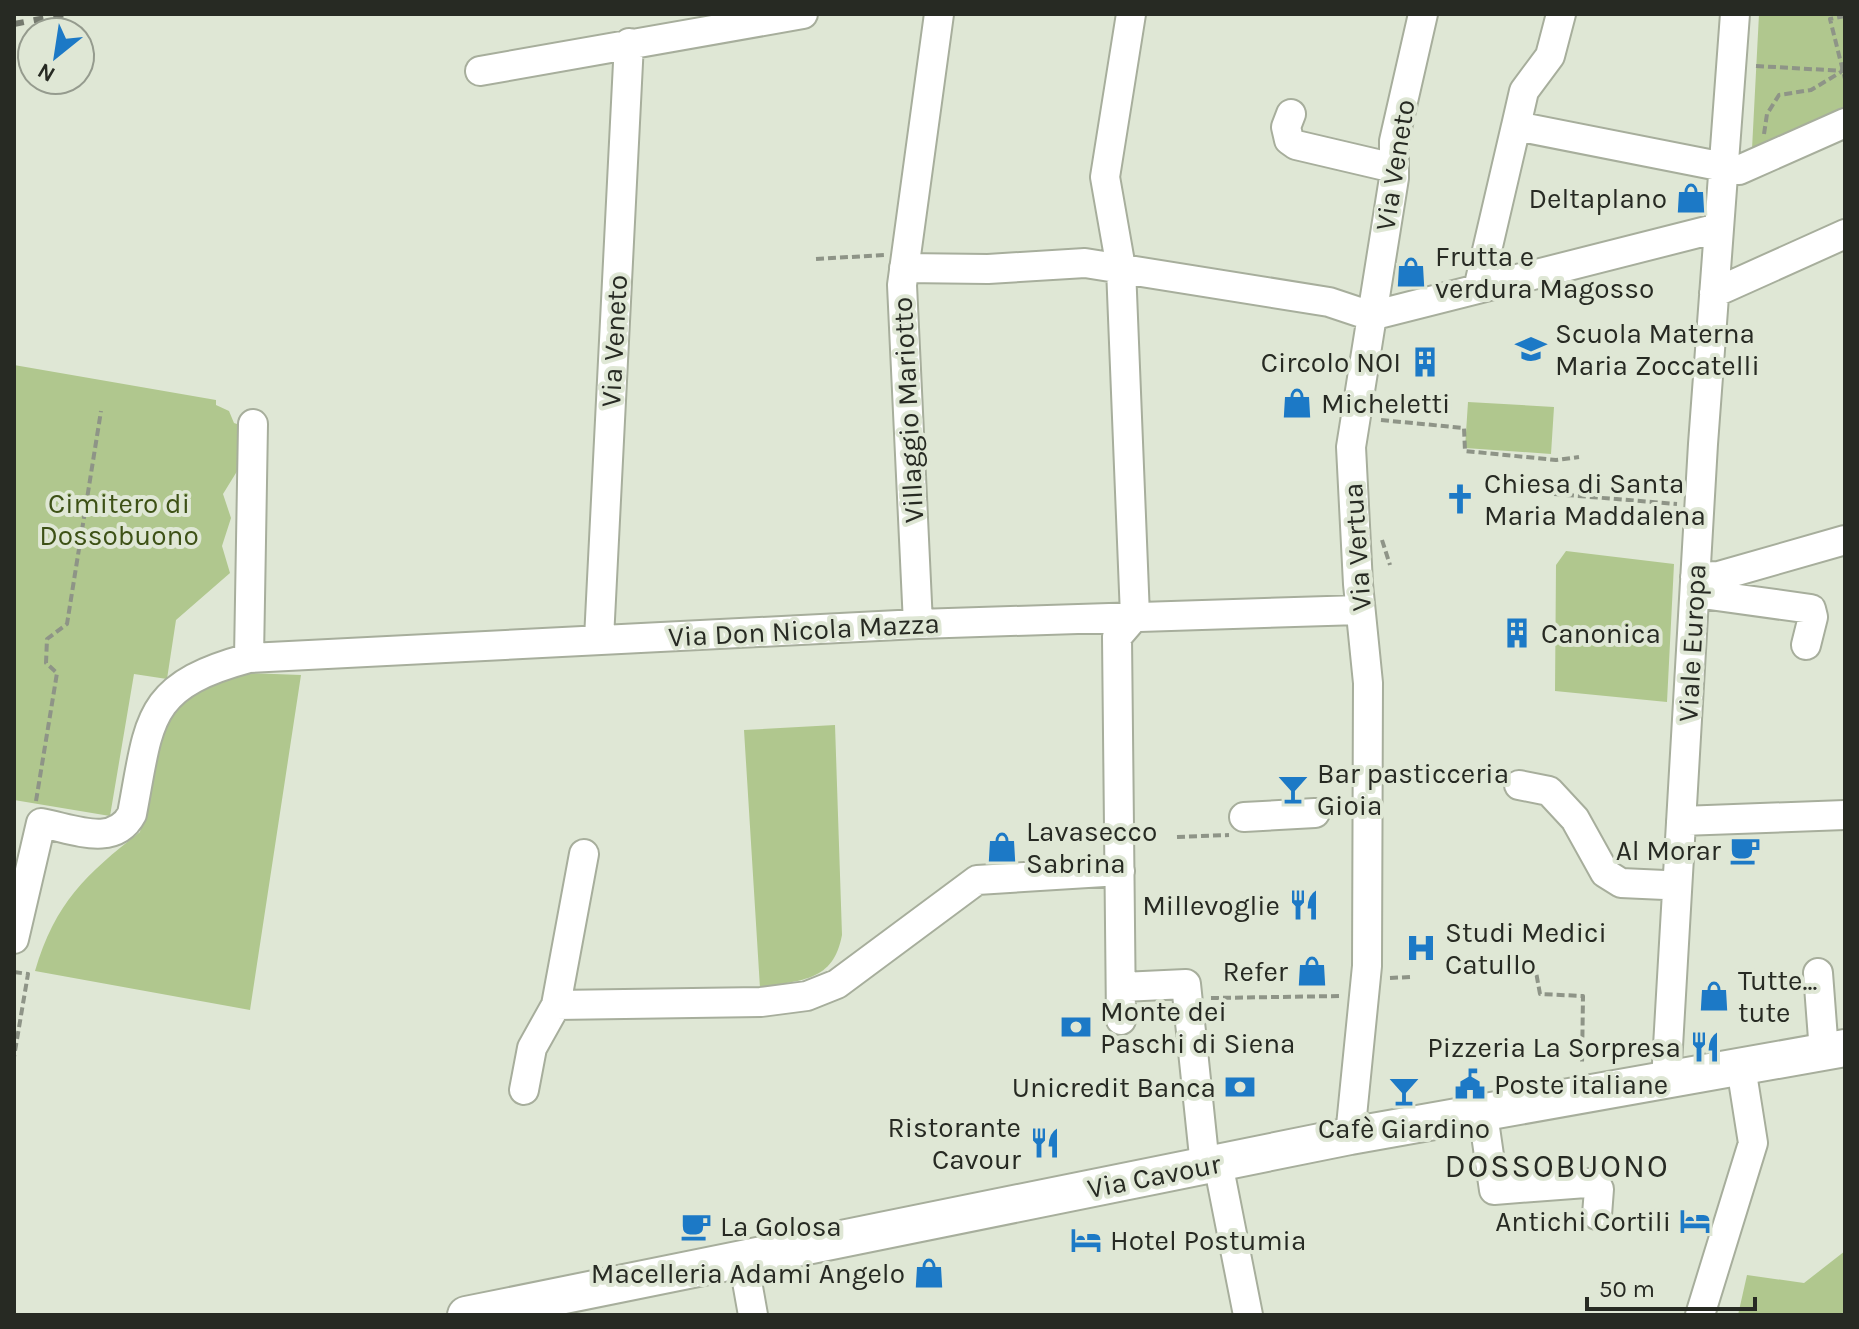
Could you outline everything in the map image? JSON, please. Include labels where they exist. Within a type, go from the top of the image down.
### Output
[{"type":"main road","name":"Via Cavour","points":[[484,1313],[1350,1136],[1834,1050]]},
{"type":"street","points":[[480,71],[803,14]]},
{"type":"street","points":[[905,261],[939,14]]},
{"type":"street","points":[[1121,1020],[1117,637],[1135,616],[1121,268],[1105,177],[1131,14]]},
{"type":"street","name":"Via Veneto","points":[[1371,316],[1394,168],[1394,141],[1423,14]]},
{"type":"street","points":[[1478,289],[1524,91],[1550,56],[1561,14]]},
{"type":"street","name":"Viale Europa","points":[[1666,1081],[1700,506],[1735,14]]},
{"type":"street","name":"Via Veneto","points":[[599,639],[629,43]]},
{"type":"street","points":[[1291,114],[1286,127],[1289,140],[1296,145],[1394,168]]},
{"type":"street","points":[[1516,126],[1739,170],[1845,123]]},
{"type":"street","points":[[1371,316],[1718,228]]},
{"type":"street","points":[[1714,293],[1845,234]]},
{"type":"street","name":"Villaggio Mariotto","points":[[918,624],[903,300],[905,261],[988,269],[1085,263],[1329,302],[1371,316]]},
{"type":"street","name":"Via Vertua","points":[[1350,1136],[1367,966],[1368,683],[1360,610],[1351,447],[1371,316]]},
{"type":"street","points":[[249,658],[253,424]]},
{"type":"street","points":[[1695,585],[1845,540]]},
{"type":"street","points":[[1695,585],[1811,609],[1813,617],[1806,645]]},
{"type":"street","name":"Via Don Nicola Mazza","points":[[14,939],[41,823],[101,834],[115,834],[125,827],[132,814],[150,721],[161,703],[201,676],[249,658],[918,624],[1360,610]]},
{"type":"street","points":[[1519,785],[1549,791],[1575,819],[1605,873],[1621,883],[1665,885]]},
{"type":"street","points":[[1244,817],[1315,813]]},
{"type":"street","points":[[1681,821],[1845,815]]},
{"type":"street","points":[[524,1090],[532,1048],[556,1005],[584,854]]},
{"type":"street","points":[[556,1005],[761,1002],[807,996],[837,984],[977,880],[1120,871]]},
{"type":"street","points":[[1818,973],[1834,1050]]},
{"type":"street","points":[[1122,987],[1186,984],[1212,1164],[1248,1315]]},
{"type":"street","points":[[1700,1315],[1753,1143],[1741,1067]]},
{"type":"street","points":[[1483,1114],[1494,1190],[1586,1183],[1599,1189],[1597,1215]]},
{"type":"street","points":[[743,1259],[753,1315]]},
{"type":"path","points":[[1845,16],[1830,19],[1845,79]]},
{"type":"path","points":[[1744,65],[1843,71]]},
{"type":"path","points":[[1763,160],[1767,114],[1779,95],[1811,90],[1843,71]]},
{"type":"path","points":[[816,259],[905,261]]},
{"type":"path","points":[[36,804],[57,673],[46,663],[47,639],[67,624],[101,411]]},
{"type":"path","points":[[1371,419],[1464,428],[1465,451],[1556,460],[1579,457]]},
{"type":"path","points":[[1542,493],[1700,506]]},
{"type":"path","points":[[14,972],[28,974],[14,1057]]},
{"type":"path","points":[[1479,974],[1536,972],[1540,994],[1583,996],[1582,1095]]},
{"type":"path","points":[[1211,998],[1344,996]]},
{"type":"green space","points":[[1759,14],[1845,14],[1845,107],[1752,149]]},
{"type":"green space","name":"Cimitero di Dossobuono","points":[[14,365],[216,400],[216,405],[229,411],[234,423],[240,425],[244,460],[223,494],[231,518],[222,546],[230,573],[176,620],[167,679],[134,674],[110,816],[14,800]]},
{"type":"green space","points":[[1468,402],[1554,407],[1551,454],[1465,448]]},
{"type":"green space","points":[[1566,551],[1674,564],[1667,702],[1555,691],[1556,565]]},
{"type":"green space","points":[[247,673],[301,675],[250,1010],[35,971],[52,926],[75,892],[140,832],[155,751],[170,716],[200,688]]},
{"type":"green space","points":[[835,725],[842,935],[838,951],[823,970],[813,976],[760,988],[744,730]]},
{"type":"green space","points":[[1845,1251],[1845,1315],[1738,1315],[1747,1275],[1804,1283]]},
{"type":"railway","points":[[14,24],[66,14]]},
{"type":"place","name":"Deltaplano","points":[[1691,198]]},
{"type":"place","name":"Frutta e verdura Magosso","points":[[1411,272]]},
{"type":"place","name":"Scuola Materna Maria Zoccatelli","points":[[1531,349]]},
{"type":"place","name":"Circolo NOI","points":[[1425,362]]},
{"type":"place","name":"Micheletti","points":[[1297,403]]},
{"type":"place","name":"Chiesa di Santa Maria Maddalena","points":[[1460,499]]},
{"type":"place","name":"Canonica","points":[[1517,633]]},
{"type":"place","name":"Bar pasticceria Gioia","points":[[1293,789]]},
{"type":"place","name":"Lavasecco Sabrina","points":[[1002,847]]},
{"type":"place","name":"Al Morar","points":[[1745,850]]},
{"type":"place","name":"Millevoglie","points":[[1304,905]]},
{"type":"place","name":"Studi Medici Catullo","points":[[1421,948]]},
{"type":"place","name":"Refer","points":[[1312,971]]},
{"type":"place","name":"Tutte... tute","points":[[1714,996]]},
{"type":"place","name":"Monte dei Paschi di Siena","points":[[1076,1027]]},
{"type":"place","name":"Pizzeria La Sorpresa","points":[[1705,1047]]},
{"type":"place","name":"Poste italiane","points":[[1470,1084]]},
{"type":"place","name":"Unicredit Banca","points":[[1240,1087]]},
{"type":"place","name":"Cafè Giardino","points":[[1404,1091]]},
{"type":"place","name":"Ristorante Cavour","points":[[1045,1143]]},
{"type":"place","name":"Antichi Cortili","points":[[1695,1221]]},
{"type":"place","name":"La Golosa","points":[[696,1226]]},
{"type":"place","name":"Hotel Postumia","points":[[1086,1240]]},
{"type":"place","name":"Macelleria Adami Angelo","points":[[929,1273]]},
{"type":"district","name":"DOSSOBUONO","points":[[1557,1166]]}]
